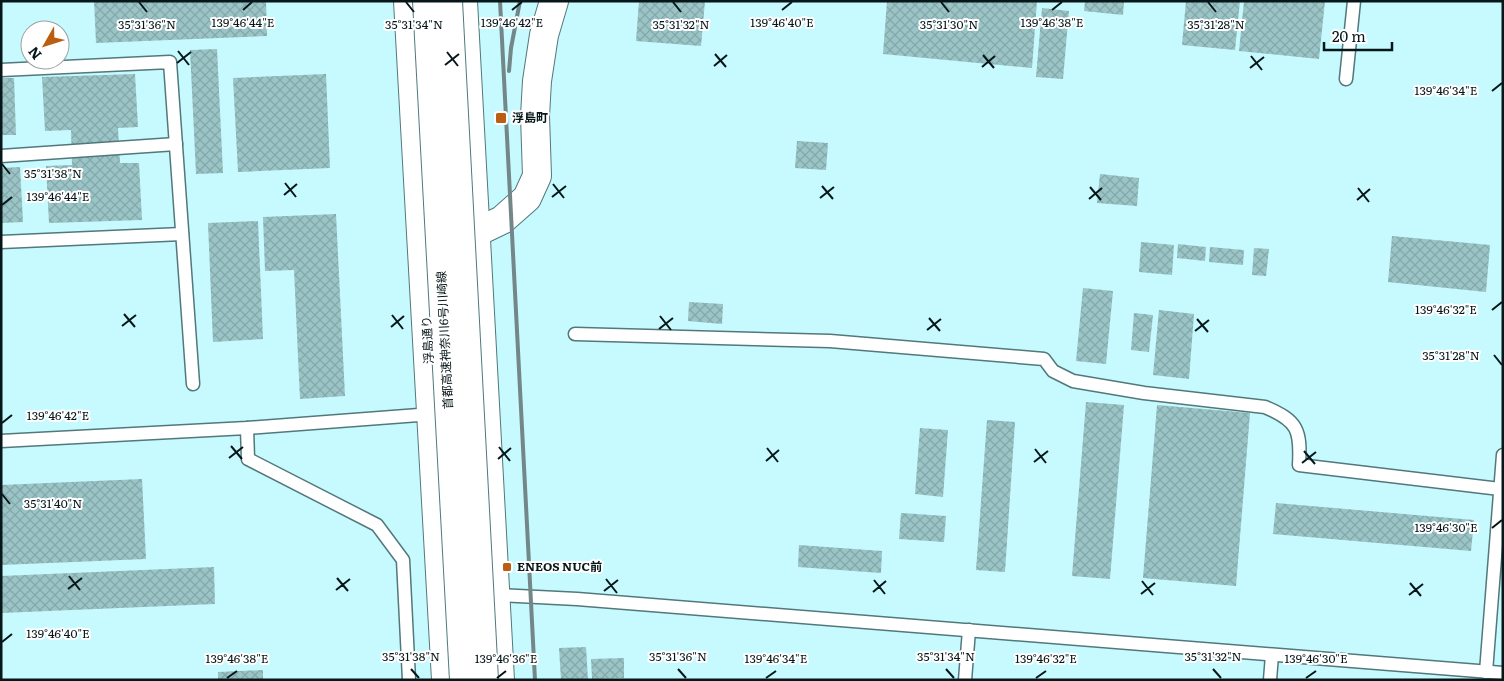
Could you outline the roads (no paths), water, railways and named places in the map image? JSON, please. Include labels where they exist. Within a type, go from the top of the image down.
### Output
[{"type":"main road","name":"浮島通り","points":[[408,1],[446,680]]},
{"type":"main road","name":"首都高速神奈川6号川崎線","points":[[427,1],[464,680]]},
{"type":"main road","name":"首都高速神奈川6号川崎線","points":[[448,1],[484,680]]},
{"type":"main road","points":[[463,1],[500,680]]},
{"type":"main road","points":[[422,238],[475,234],[502,220],[527,198],[537,176],[534,116],[537,81],[544,35],[554,1]]},
{"type":"lane","points":[[1346,78],[1354,1]]},
{"type":"lane","points":[[1,70],[170,62],[193,384]]},
{"type":"lane","points":[[1,156],[176,144]]},
{"type":"lane","points":[[1,242],[182,234]]},
{"type":"lane","points":[[575,334],[830,341],[1044,359],[1053,372],[1073,381],[1144,393],[1265,407],[1282,414],[1294,425],[1300,442],[1299,465],[1500,489]]},
{"type":"lane","points":[[1,441],[247,428],[432,414]]},
{"type":"lane","points":[[247,428],[248,459],[377,524],[403,560],[409,680]]},
{"type":"lane","points":[[1486,672],[1503,455]]},
{"type":"lane","points":[[496,595],[577,598],[969,630],[1272,655],[1468,675],[1486,672],[1503,674]]},
{"type":"lane","points":[[965,680],[969,630]]},
{"type":"lane","points":[[1270,680],[1272,655]]},
{"type":"railway","points":[[500,1],[535,680]]},
{"type":"railway","points":[[509,71],[511,48],[520,1]]},
{"type":"place","name":"浮島町","points":[[501,118]]},
{"type":"place","name":"ENEOS NUC前","points":[[507,567]]}]
